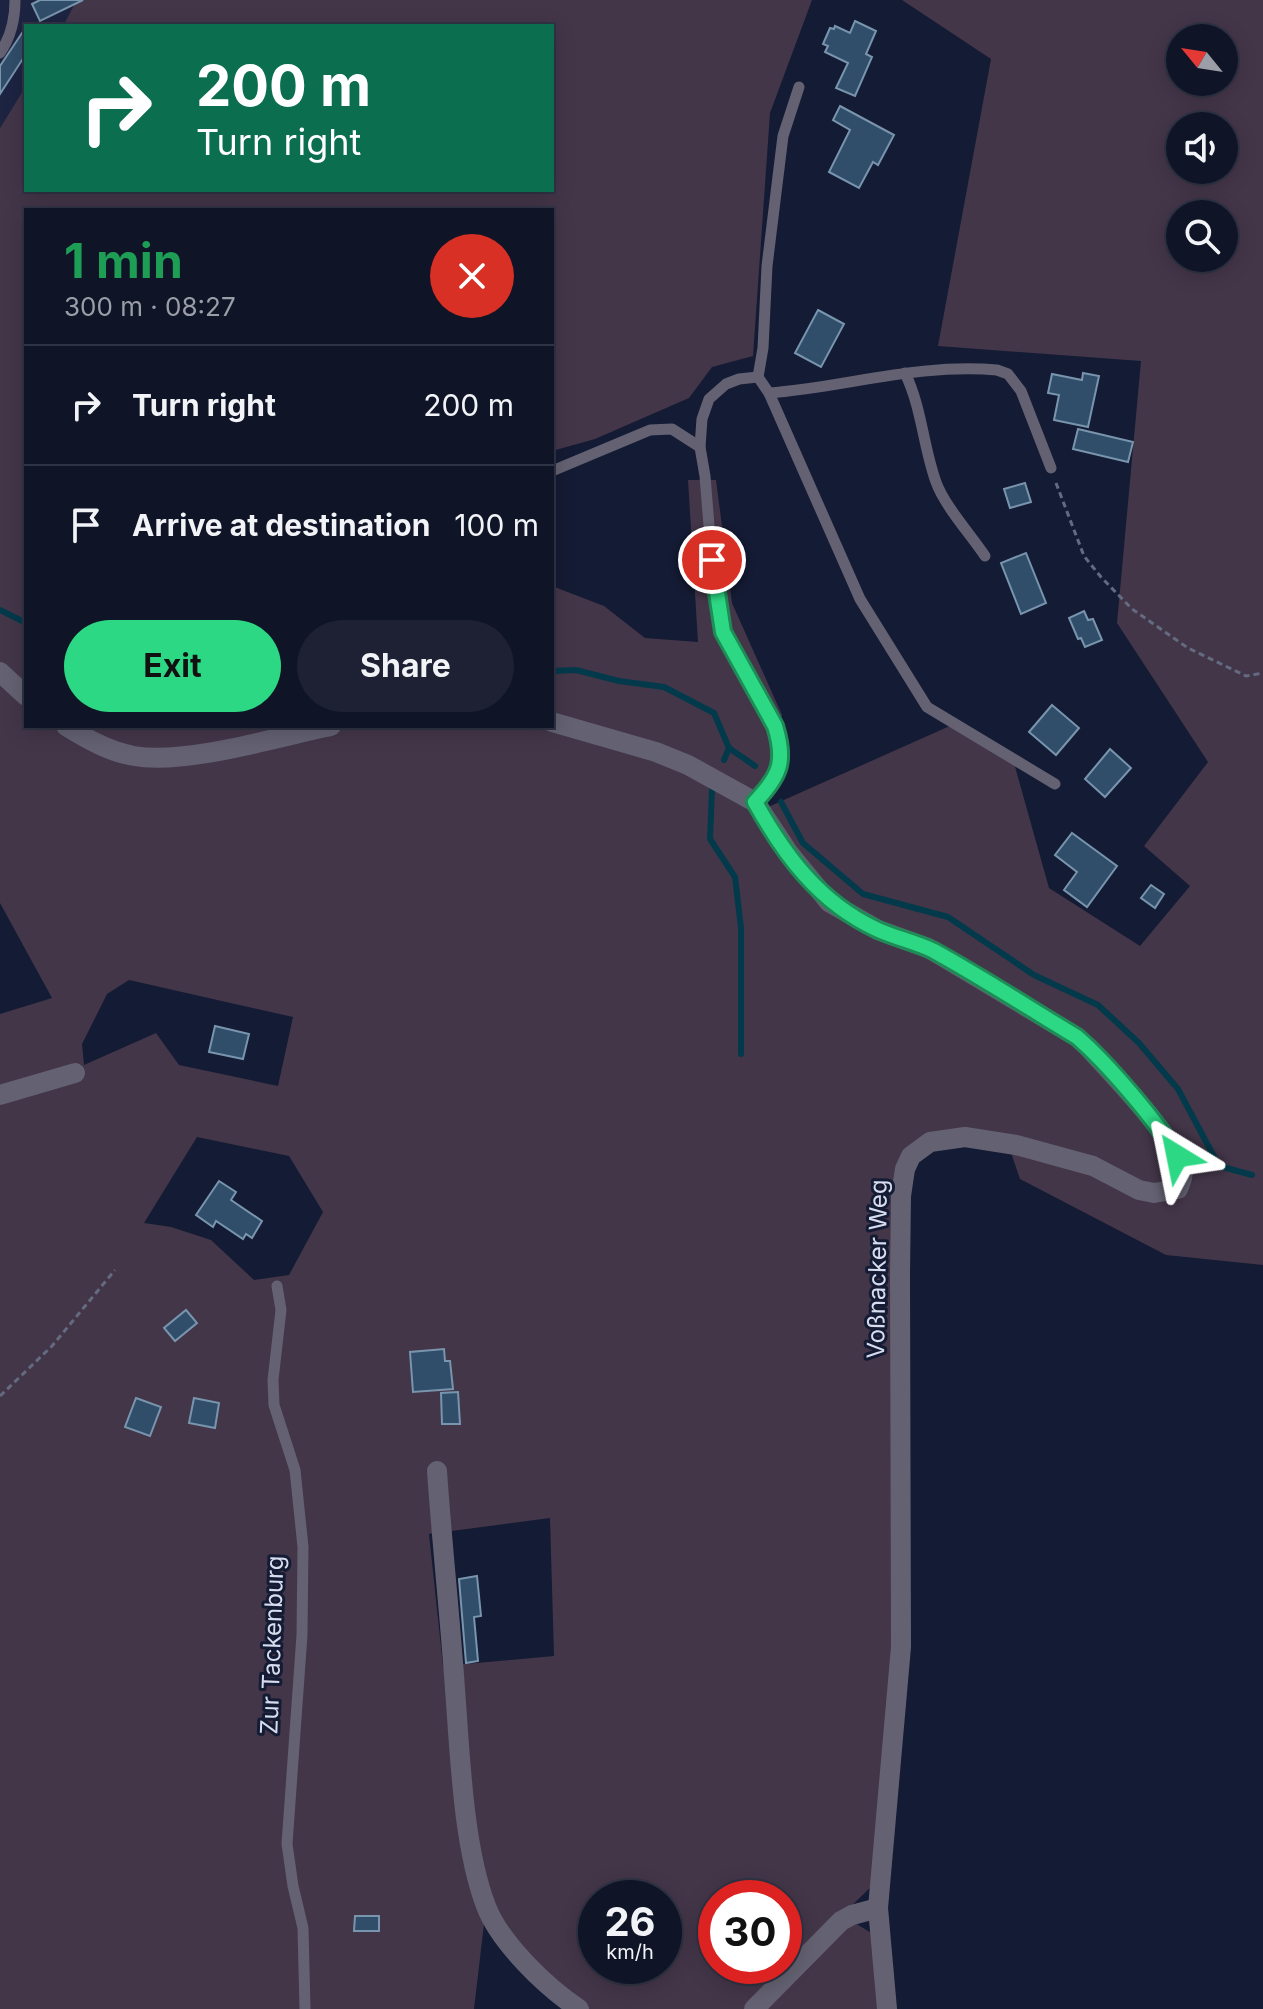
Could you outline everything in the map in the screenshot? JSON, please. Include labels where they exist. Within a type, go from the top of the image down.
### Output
[{"type":"street","points":[[0,672],[24,694]]},
{"type":"street","name":"Voßnacker Weg","points":[[554,723],[656,752],[688,765],[755,802],[788,852],[829,902],[878,930],[928,948],[1077,1037],[1170,1143],[1181,1166],[1183,1178],[1178,1189],[1154,1193],[1139,1190],[1093,1166],[1016,1145],[965,1137],[930,1142],[911,1156],[905,1169],[901,1196],[900,1275],[901,1647],[878,1908]]},
{"type":"street","points":[[70,728],[114,751],[159,758],[186,756],[321,728]]},
{"type":"street","points":[[0,1095],[75,1073]]},
{"type":"street","points":[[437,1471],[460,1747],[472,1853],[480,1884],[487,1909],[505,1938],[548,1984],[579,2009]]},
{"type":"street","points":[[754,2009],[841,1921],[878,1908],[887,2009]]},
{"type":"lane","points":[[0,53],[14,24],[15,0]]},
{"type":"lane","points":[[799,87],[783,136],[767,266],[763,348],[758,377],[769,393],[860,599],[927,707],[1055,784]]},
{"type":"lane","points":[[769,393],[819,388],[888,374],[985,369],[1008,374],[1021,391],[1051,468]]},
{"type":"lane","points":[[905,373],[915,392],[935,481],[946,502],[985,556]]},
{"type":"lane","points":[[755,802],[771,786],[778,772],[782,758],[780,741],[775,726],[723,632],[714,588],[700,447],[705,409],[716,391],[739,379],[758,377]]},
{"type":"lane","points":[[554,470],[650,430],[672,429],[700,447]]},
{"type":"lane","name":"Zur Tackenburg","points":[[277,1286],[281,1310],[273,1380],[274,1405],[295,1470],[303,1547],[302,1635],[287,1844],[303,1928],[305,2009]]},
{"type":"path","points":[[1051,468],[1084,556],[1114,593],[1147,621],[1188,648],[1246,676],[1263,673]]},
{"type":"path","points":[[0,1396],[52,1346],[115,1270]]},
{"type":"shaded area","points":[[0,0],[77,0],[64,24],[24,24],[24,89],[0,128]]},
{"type":"shaded area","points":[[77,0],[812,0],[770,113],[753,356],[712,367],[689,398],[595,439],[554,450],[554,208],[24,208],[24,728],[554,728],[554,587],[604,606],[645,638],[698,642],[688,480],[716,480],[732,603],[782,715],[757,812],[952,725],[1014,763],[1049,888],[1140,946],[1190,886],[1144,846],[1208,762],[1117,623],[1141,361],[938,346],[991,59],[902,0],[1263,0],[1263,1265],[1166,1255],[1020,1179],[1006,1138],[937,1132],[899,1167],[896,1659],[873,1885],[802,1953],[802,1880],[698,1880],[698,1984],[770,1984],[744,2009],[573,2009],[484,1924],[474,2009],[0,2009],[0,1014],[52,998],[0,903],[0,128],[24,89],[24,192],[554,192],[554,24],[64,24]],"holes":[[[129,980],[293,1017],[278,1086],[179,1065],[156,1033],[84,1065],[82,1044],[107,994]],[[197,1137],[289,1156],[323,1212],[289,1275],[254,1280],[211,1240],[171,1227],[144,1223]],[[550,1518],[554,1656],[443,1666],[429,1534]]]},
{"type":"shaded area","points":[[850,1920],[873,1934],[883,2009],[759,2009],[785,1984],[802,1984],[802,1967]]},
{"type":"building","points":[[40,0],[83,0],[40,21],[32,4]]},
{"type":"building","points":[[855,21],[876,31],[866,54],[872,57],[855,96],[836,88],[848,63],[825,52],[828,46],[823,44],[830,28],[834,29],[835,26],[850,33]]},
{"type":"building","points":[[24,30],[24,57],[0,94],[0,66]]},
{"type":"building","points":[[840,106],[894,135],[878,165],[873,162],[859,188],[829,172],[850,130],[833,120]]},
{"type":"building","points":[[818,310],[844,324],[821,367],[795,353]]},
{"type":"building","points":[[1083,373],[1099,376],[1088,427],[1054,420],[1059,395],[1048,393],[1052,374],[1082,380]]},
{"type":"building","points":[[1078,429],[1133,442],[1128,462],[1073,449]]},
{"type":"building","points":[[1025,483],[1031,502],[1010,508],[1004,489]]},
{"type":"building","points":[[1026,553],[1046,603],[1021,614],[1001,563]]},
{"type":"building","points":[[1084,611],[1088,620],[1093,619],[1102,640],[1085,647],[1069,618]]},
{"type":"building","points":[[1052,705],[1079,728],[1056,755],[1029,732]]},
{"type":"building","points":[[1110,749],[1131,768],[1105,797],[1085,779]]},
{"type":"building","points":[[1072,833],[1117,866],[1087,907],[1064,890],[1077,872],[1055,855]]},
{"type":"building","points":[[1151,885],[1164,894],[1155,908],[1141,898]]},
{"type":"building","points":[[215,1026],[249,1034],[243,1059],[209,1052]]},
{"type":"building","points":[[219,1181],[236,1192],[231,1200],[262,1221],[252,1238],[246,1234],[243,1239],[216,1221],[213,1227],[196,1215]]},
{"type":"building","points":[[186,1310],[197,1323],[175,1341],[164,1328]]},
{"type":"building","points":[[444,1349],[445,1361],[450,1361],[453,1389],[413,1392],[410,1352]]},
{"type":"building","points":[[458,1392],[460,1424],[442,1424],[441,1393]]},
{"type":"building","points":[[136,1398],[161,1407],[150,1436],[125,1427]]},
{"type":"building","points":[[194,1398],[219,1403],[215,1428],[189,1423]]},
{"type":"building","points":[[477,1576],[481,1616],[474,1617],[478,1661],[466,1663],[459,1579]]},
{"type":"building","points":[[355,1916],[379,1916],[379,1931],[354,1931]]},
{"type":"waterway","points":[[0,610],[24,622]]},
{"type":"waterway","points":[[554,671],[576,670],[619,681],[664,687],[714,713],[729,748],[755,766]]},
{"type":"waterway","points":[[724,760],[729,748]]},
{"type":"waterway","points":[[712,790],[710,839],[735,877],[741,928],[741,1054]]},
{"type":"waterway","points":[[781,802],[803,843],[863,894],[948,917],[1034,975],[1098,1005],[1139,1043],[1178,1089],[1219,1166],[1252,1175]]},
{"type":"route","points":[[712,560],[723,632],[775,726],[780,741],[782,758],[778,772],[771,786],[755,802],[807,879],[829,902],[850,915],[878,930],[928,948],[1077,1037],[1170,1143],[1177,1156]]}]
